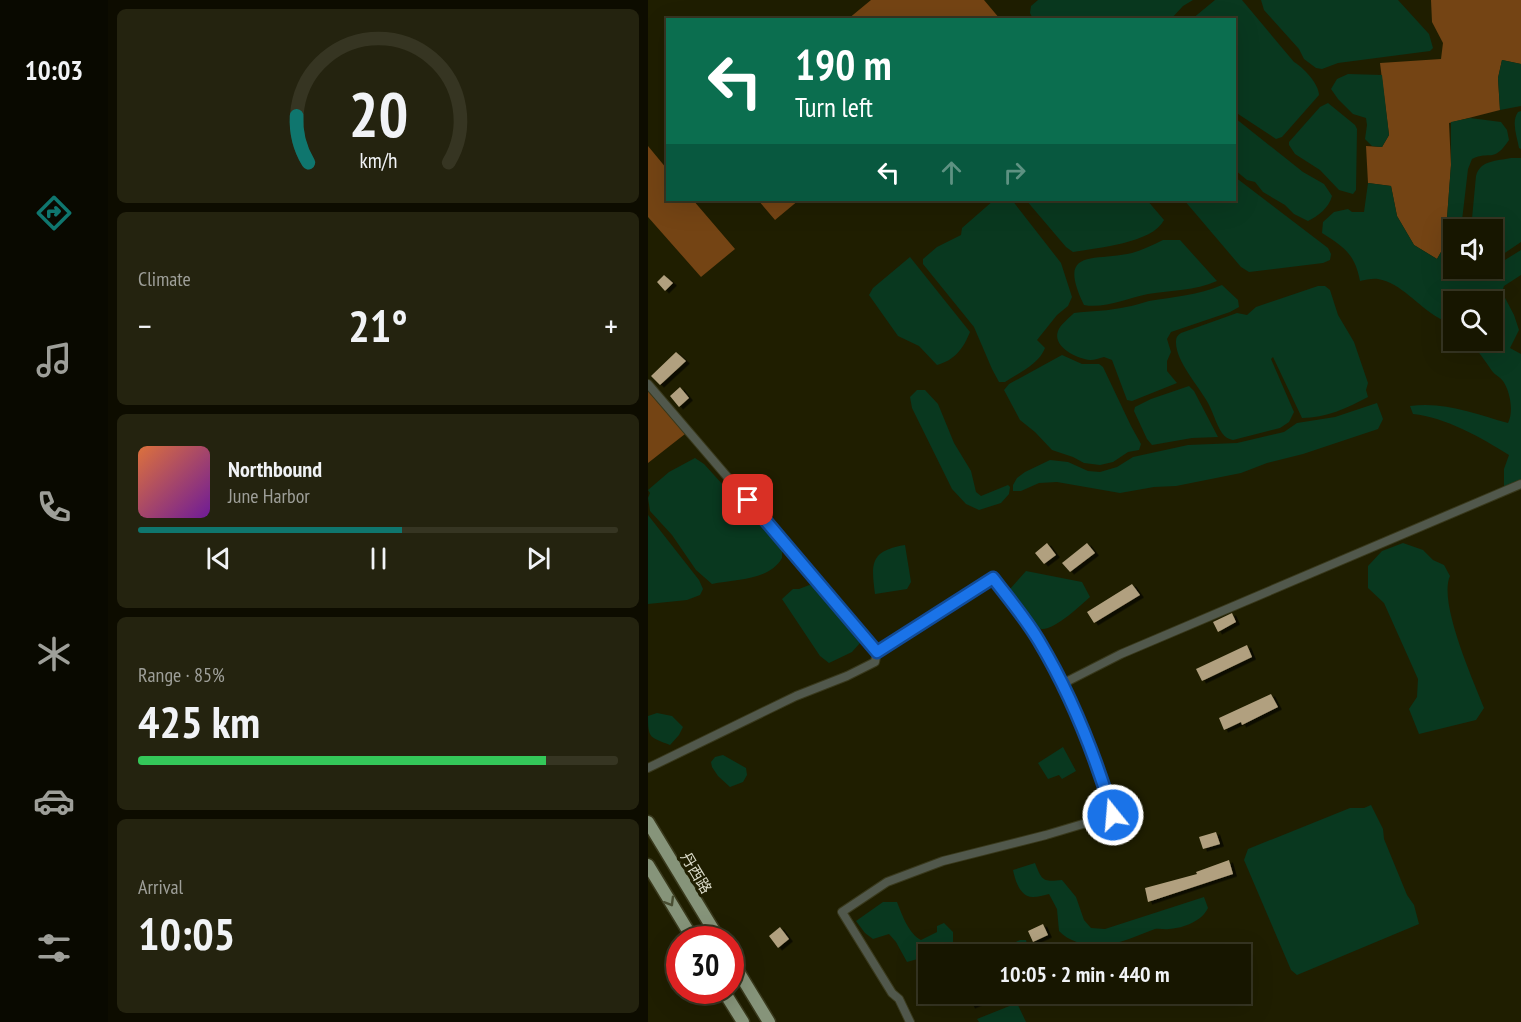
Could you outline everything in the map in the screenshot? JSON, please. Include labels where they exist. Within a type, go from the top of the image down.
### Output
[{"type":"main road","name":"丹西路","points":[[648,822],[711,926]]},
{"type":"main road","points":[[648,865],[685,926]]},
{"type":"main road","points":[[744,981],[769,1022]]},
{"type":"main road","points":[[732,1004],[743,1022]]},
{"type":"street","points":[[648,384],[877,652]]},
{"type":"street","points":[[1062,684],[1120,654],[1521,484]]},
{"type":"street","points":[[648,768],[795,696],[847,676],[875,662],[877,652],[993,578],[1039,640],[1062,684],[1096,759],[1113,815],[944,861],[887,882],[842,912],[892,993],[899,999],[910,1022]]},
{"type":"shaded area","points":[[871,0],[984,0],[999,18],[849,18]]},
{"type":"shaded area","points":[[1038,0],[1193,0],[1183,6],[1172,18],[1032,18],[1030,13],[1031,6]]},
{"type":"shaded area","points":[[1215,0],[1242,0],[1294,62],[1310,76],[1319,95],[1282,137],[1276,139],[1236,113],[1236,18],[1193,18]]},
{"type":"shaded area","points":[[1261,0],[1398,0],[1429,34],[1433,48],[1430,51],[1338,63],[1322,69],[1316,68],[1304,59],[1299,49],[1264,10]]},
{"type":"shaded area","points":[[1431,0],[1521,0],[1521,64],[1502,60],[1498,78],[1500,110],[1449,123],[1451,165],[1447,219],[1443,219],[1443,248],[1437,259],[1414,245],[1397,216],[1391,186],[1368,183],[1366,146],[1382,147],[1389,135],[1380,63],[1441,59],[1443,43],[1432,22]]},
{"type":"shaded area","points":[[1502,60],[1521,64],[1521,106],[1500,110],[1498,78]]},
{"type":"shaded area","points":[[1348,74],[1382,75],[1389,135],[1382,147],[1372,146],[1365,139],[1366,118],[1353,114],[1331,89],[1337,79]]},
{"type":"shaded area","points":[[1328,103],[1357,129],[1356,190],[1353,194],[1339,190],[1320,170],[1295,154],[1289,145],[1289,142],[1320,107]]},
{"type":"shaded area","points":[[1521,111],[1521,149],[1515,125],[1516,116]]},
{"type":"shaded area","points":[[1470,118],[1501,122],[1507,130],[1509,140],[1499,152],[1472,159],[1468,169],[1462,219],[1447,219],[1451,122]]},
{"type":"shaded area","points":[[1236,119],[1303,172],[1324,184],[1332,196],[1323,211],[1308,221],[1263,192],[1255,182],[1247,180],[1236,171]]},
{"type":"shaded area","points":[[648,146],[666,168],[666,201],[694,201],[735,249],[701,277],[648,217]]},
{"type":"shaded area","points":[[1521,158],[1521,242],[1503,254],[1503,219],[1472,219],[1476,176],[1481,167],[1495,161]]},
{"type":"shaded area","points":[[1236,178],[1328,248],[1331,254],[1330,260],[1323,263],[1249,272],[1241,267],[1185,201],[1236,201]]},
{"type":"shaded area","points":[[1368,183],[1391,186],[1397,216],[1414,245],[1437,259],[1443,248],[1443,279],[1503,279],[1503,261],[1521,250],[1521,275],[1504,286],[1502,291],[1443,291],[1443,320],[1386,281],[1369,279],[1360,281],[1352,258],[1337,243],[1322,233],[1323,222],[1334,212],[1348,209],[1352,212],[1364,212]]},
{"type":"shaded area","points":[[759,201],[798,201],[775,220]]},
{"type":"shaded area","points":[[993,201],[1013,201],[1061,263],[1072,297],[1068,306],[1057,315],[1037,340],[1045,348],[1042,354],[1028,368],[1005,382],[999,382],[974,327],[923,264],[923,259],[937,247],[961,235],[962,228]]},
{"type":"shaded area","points":[[1027,201],[1148,201],[1164,220],[1158,228],[1148,234],[1123,243],[1073,252],[1066,247]]},
{"type":"shaded area","points":[[1163,240],[1180,240],[1217,281],[1200,287],[1148,294],[1108,304],[1084,305],[1076,286],[1074,274],[1077,265],[1093,258],[1132,253]]},
{"type":"shaded area","points":[[910,257],[970,332],[958,353],[937,365],[919,346],[898,336],[869,295],[873,288]]},
{"type":"shaded area","points":[[1222,285],[1238,300],[1239,307],[1171,332],[1167,339],[1171,352],[1167,361],[1167,371],[1177,383],[1132,401],[1127,400],[1112,360],[1104,357],[1090,360],[1079,357],[1062,347],[1057,337],[1059,329],[1074,313],[1131,306]]},
{"type":"shaded area","points":[[1318,286],[1325,286],[1330,290],[1338,315],[1354,342],[1368,383],[1366,390],[1368,397],[1328,414],[1302,418],[1273,357],[1271,359],[1294,412],[1289,422],[1280,428],[1233,440],[1227,438],[1179,357],[1177,336],[1237,313],[1247,315],[1256,307]]},
{"type":"shaded area","points":[[1503,294],[1519,330],[1510,348],[1521,354],[1521,481],[1504,488],[1504,469],[1509,455],[1475,435],[1450,424],[1413,414],[1410,406],[1448,407],[1508,423],[1511,408],[1505,385],[1478,352],[1503,351]]},
{"type":"shaded area","points":[[1062,355],[1082,364],[1099,364],[1103,367],[1141,444],[1139,450],[1128,452],[1113,462],[1100,465],[1084,463],[1052,450],[1020,420],[1004,390],[1009,384]]},
{"type":"shaded area","points":[[1189,386],[1194,391],[1218,437],[1192,438],[1152,445],[1134,411],[1135,407]]},
{"type":"shaded area","points":[[917,390],[925,390],[938,404],[954,443],[971,471],[976,492],[981,496],[1008,485],[1010,487],[1009,494],[1001,503],[979,510],[966,504],[952,489],[912,408],[910,397]]},
{"type":"shaded area","points":[[648,391],[685,434],[648,463]]},
{"type":"shaded area","points":[[1377,403],[1383,419],[1378,429],[1241,473],[1176,486],[1120,493],[1057,482],[1039,483],[1021,491],[1013,491],[1017,478],[1050,460],[1068,462],[1088,471],[1100,472],[1117,467],[1133,457],[1188,445],[1237,443],[1284,432],[1297,423],[1335,417]]},
{"type":"shaded area","points":[[695,458],[704,464],[782,550],[782,558],[769,571],[751,578],[712,584],[696,570],[672,535],[650,511],[648,490],[669,472]]},
{"type":"shaded area","points":[[648,515],[699,580],[703,589],[700,595],[687,600],[648,604]]},
{"type":"shaded area","points":[[1403,543],[1423,550],[1433,560],[1444,565],[1450,576],[1449,604],[1453,622],[1465,661],[1484,708],[1476,720],[1419,734],[1409,709],[1417,697],[1418,679],[1384,603],[1368,588],[1368,566],[1382,551]]},
{"type":"shaded area","points":[[905,545],[911,582],[907,589],[875,594],[873,574],[875,560],[885,551]]},
{"type":"shaded area","points":[[1026,571],[1082,582],[1090,597],[1057,623],[1043,629],[1038,628],[1010,589]]},
{"type":"shaded area","points":[[812,584],[860,643],[852,652],[829,663],[820,656],[782,599],[793,589]]},
{"type":"shaded area","points":[[657,713],[672,716],[683,727],[670,745],[651,736],[648,716]]},
{"type":"shaded area","points":[[1063,747],[1076,771],[1062,779],[1059,775],[1048,779],[1038,763]]},
{"type":"shaded area","points":[[723,755],[746,768],[747,775],[743,782],[730,787],[718,776],[711,762],[715,757]]},
{"type":"shaded area","points":[[1371,805],[1383,829],[1384,839],[1407,895],[1414,905],[1419,924],[1297,975],[1291,970],[1244,860],[1248,849],[1350,808],[1364,808]]},
{"type":"shaded area","points":[[1035,863],[1044,879],[1062,880],[1076,897],[1084,920],[1091,928],[1105,929],[1204,897],[1208,908],[1197,920],[1181,927],[1155,929],[1111,944],[1083,944],[1066,937],[1059,931],[1057,909],[1049,894],[1035,897],[1025,894],[1019,887],[1013,870]]},
{"type":"shaded area","points":[[883,902],[897,902],[909,929],[921,940],[937,932],[937,926],[944,923],[953,932],[953,944],[918,944],[918,959],[907,962],[889,934],[873,939],[856,921]]},
{"type":"shaded area","points":[[1026,940],[1027,944],[1011,944]]},
{"type":"shaded area","points":[[1017,1004],[1026,1022],[979,1022],[977,1019]]},
{"type":"building","points":[[664,275],[673,283],[665,291],[657,282]]},
{"type":"building","points":[[676,352],[686,361],[660,385],[651,376]]},
{"type":"building","points":[[680,387],[689,398],[679,407],[670,396]]},
{"type":"building","points":[[1047,543],[1056,555],[1044,564],[1035,553]]},
{"type":"building","points":[[1087,543],[1095,553],[1070,572],[1062,563]]},
{"type":"building","points":[[1132,584],[1140,595],[1094,623],[1087,612]]},
{"type":"building","points":[[1232,613],[1236,622],[1218,632],[1213,622]]},
{"type":"building","points":[[1247,645],[1252,657],[1202,681],[1196,669]]},
{"type":"building","points":[[1271,694],[1278,707],[1242,725],[1241,722],[1224,730],[1219,718]]},
{"type":"building","points":[[1216,832],[1220,844],[1203,849],[1199,837]]},
{"type":"building","points":[[1229,860],[1233,874],[1148,902],[1145,888],[1197,874],[1196,872]]},
{"type":"building","points":[[1043,924],[1048,935],[1033,942],[1028,931]]},
{"type":"building","points":[[780,927],[789,939],[778,948],[769,936]]},
{"type":"route","points":[[748,500],[877,652],[993,578],[1039,640],[1071,701],[1096,759],[1113,815]]}]
